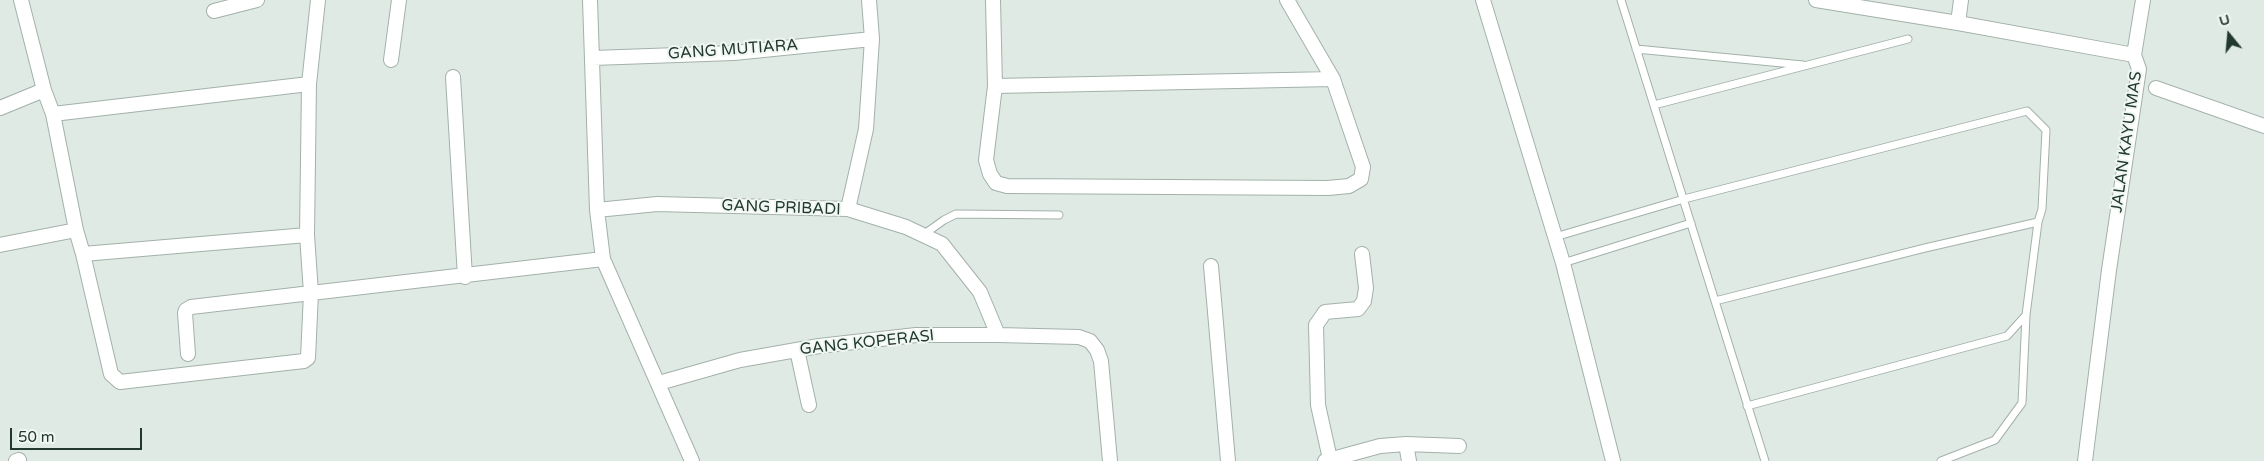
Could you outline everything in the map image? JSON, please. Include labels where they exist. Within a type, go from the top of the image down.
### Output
[{"type":"street","points":[[22,0],[44,90],[53,114],[76,230],[111,374],[120,382],[304,361],[308,358],[310,353],[311,294],[307,235],[309,84],[318,0]]},
{"type":"street","points":[[214,11],[257,0]]},
{"type":"street","points":[[391,60],[399,0]]},
{"type":"street","points":[[590,0],[597,210],[603,259],[692,461]]},
{"type":"street","points":[[848,209],[866,129],[872,39],[869,0]]},
{"type":"street","points":[[993,0],[995,86],[986,160],[990,174],[996,183],[1007,186],[1328,188],[1349,186],[1361,179],[1363,167],[1333,79],[1287,0]]},
{"type":"street","points":[[1483,0],[1563,263],[1613,461]]},
{"type":"street","name":"JALAN KAYU MAS","points":[[1816,0],[1958,23],[2134,55],[2139,69],[2109,270],[2086,461]]},
{"type":"street","points":[[1958,23],[1961,0]]},
{"type":"street","points":[[2134,55],[2143,0]]},
{"type":"street","name":"GANG MUTIARA","points":[[593,58],[734,53],[872,39]]},
{"type":"street","points":[[453,77],[465,276]]},
{"type":"street","points":[[995,86],[1333,79]]},
{"type":"street","points":[[53,114],[309,84]]},
{"type":"street","points":[[2156,88],[2264,126]]},
{"type":"street","points":[[0,108],[44,90]]},
{"type":"street","name":"GANG PRIBADI","points":[[597,210],[657,204],[848,209],[906,227],[942,244],[980,292],[998,334]]},
{"type":"street","points":[[0,245],[76,230]]},
{"type":"street","points":[[83,254],[307,235]]},
{"type":"street","points":[[1362,254],[1366,288],[1364,302],[1358,309],[1325,312],[1316,325],[1318,405],[1328,460],[1380,446],[1406,444],[1459,446]]},
{"type":"street","points":[[188,354],[185,313],[188,308],[603,259]]},
{"type":"street","points":[[1211,266],[1228,461]]},
{"type":"street","name":"GANG KOPERASI","points":[[659,383],[740,360],[797,350],[916,335],[998,334],[1079,337],[1090,341],[1097,350],[1101,361],[1110,461]]},
{"type":"street","points":[[797,350],[809,405]]},
{"type":"street","points":[[1406,444],[1408,461]]},
{"type":"lane","points":[[1621,0],[1765,461]]},
{"type":"lane","points":[[1654,105],[1908,39]]},
{"type":"lane","points":[[1636,49],[1808,66]]},
{"type":"lane","points":[[1555,237],[1684,199],[2027,111],[2046,130],[2042,209],[2038,222],[2026,315],[2022,403],[1995,440],[1941,461]]},
{"type":"lane","points":[[923,235],[956,214],[1058,216]]},
{"type":"lane","points":[[1563,263],[1691,222]]},
{"type":"lane","points":[[1715,302],[1925,248],[2038,222]]},
{"type":"lane","points":[[1747,406],[2007,336],[2026,315]]}]
